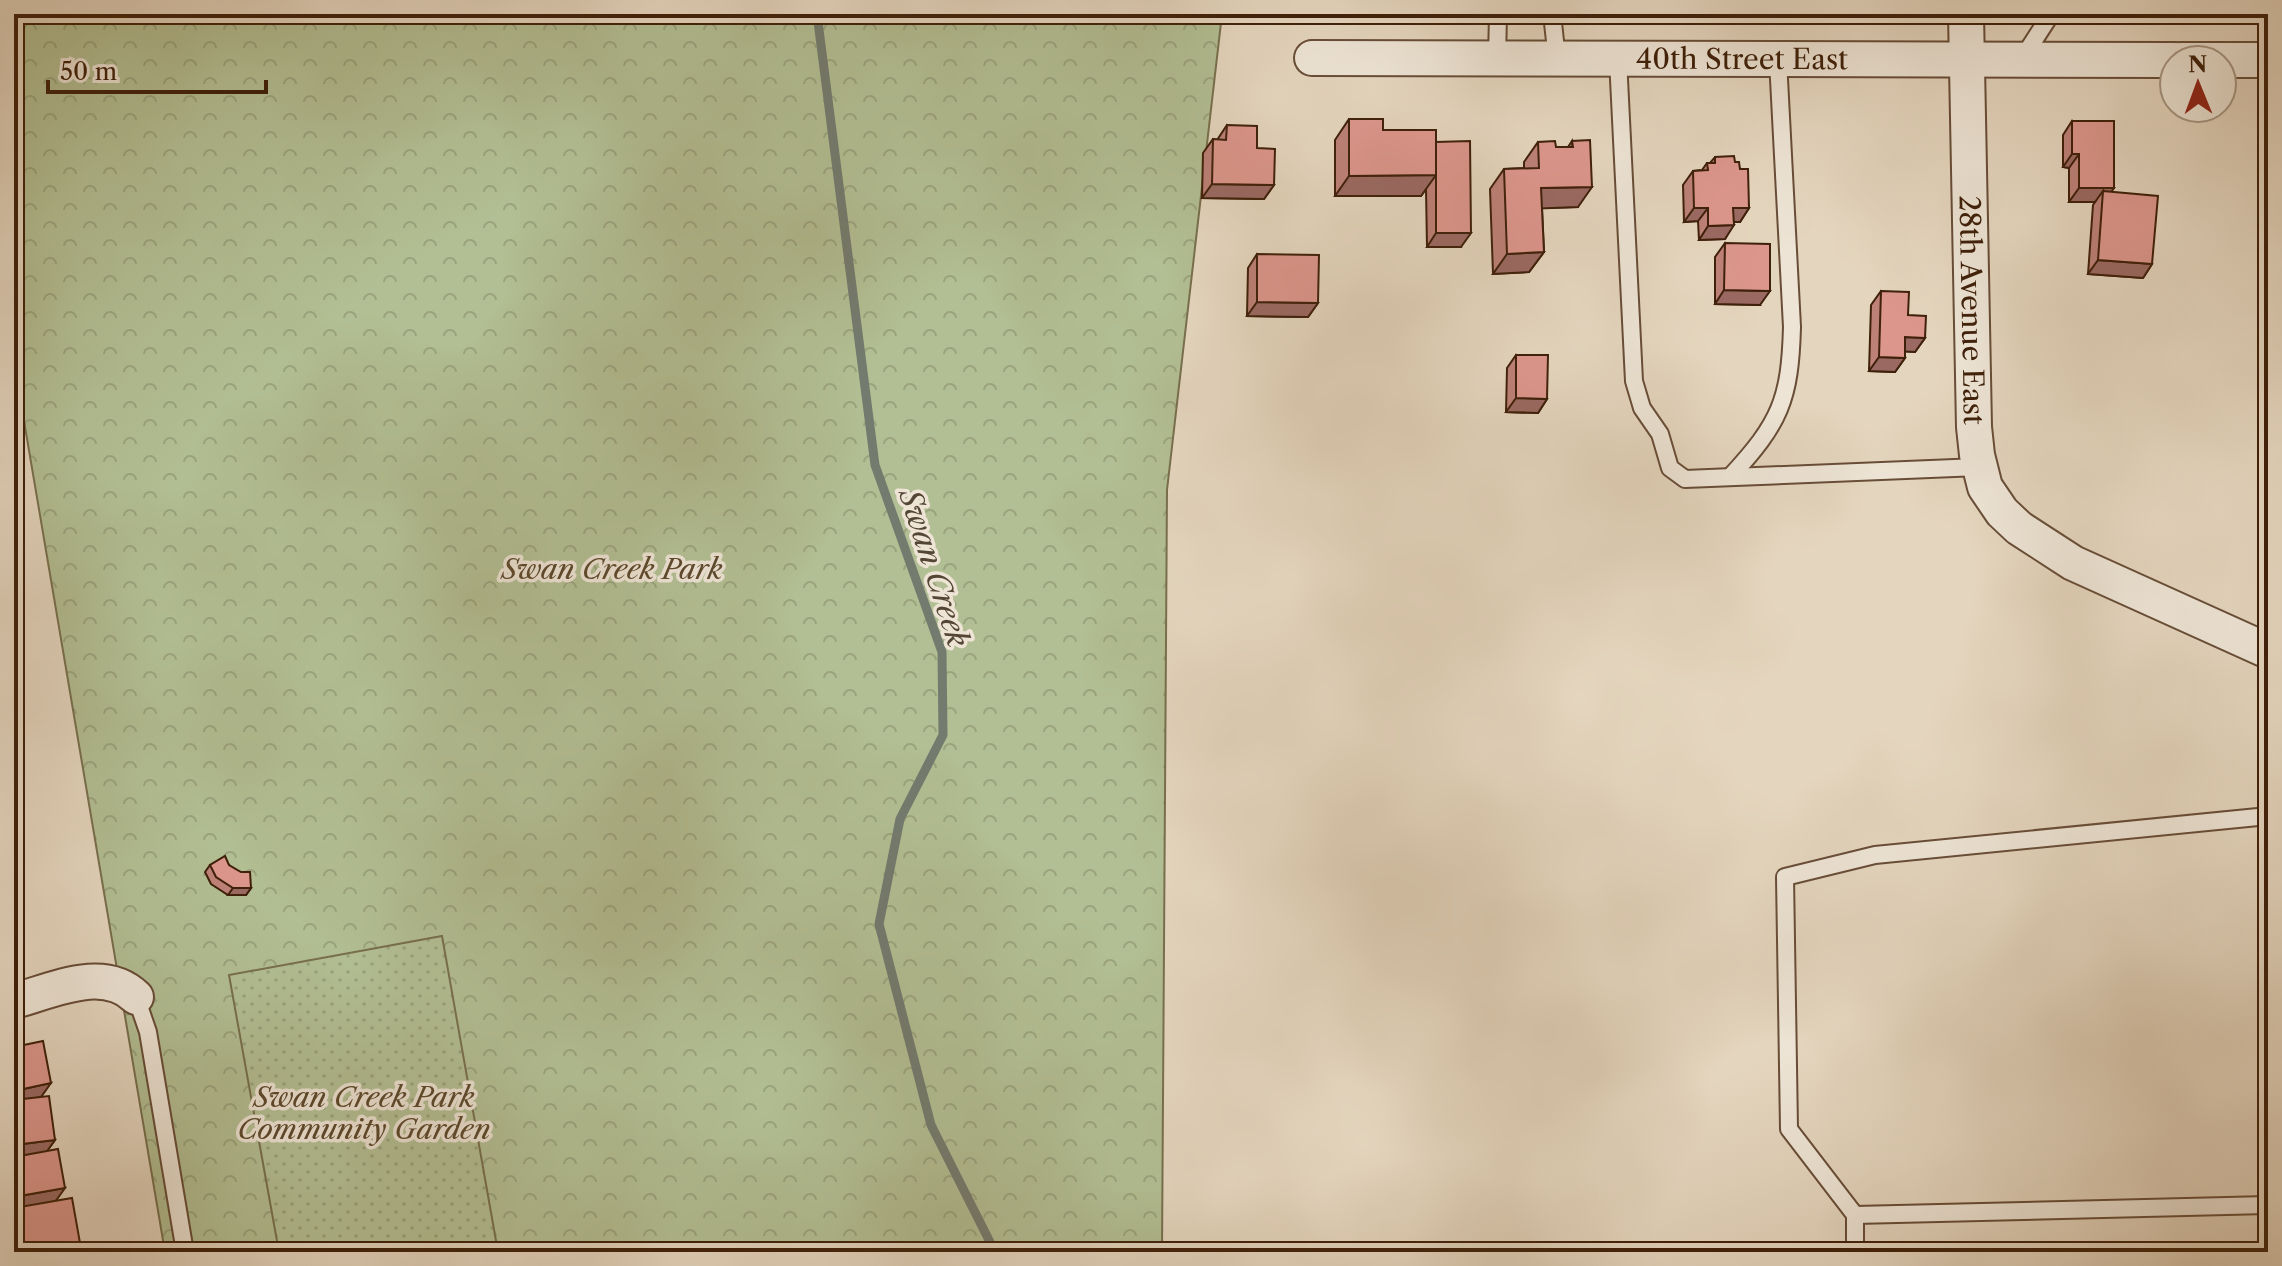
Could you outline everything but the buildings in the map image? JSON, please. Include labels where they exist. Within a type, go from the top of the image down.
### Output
[{"type":"street","name":"28th Avenue East","points":[[1966,14],[1974,427],[1979,467],[1990,497],[2019,528],[2073,563],[2268,651]]},
{"type":"street","name":"40th Street East","points":[[1312,58],[2158,60]]},
{"type":"street","points":[[2238,60],[2268,60]]},
{"type":"street","points":[[14,1001],[96,980],[119,984],[136,997]]},
{"type":"lane","points":[[1497,59],[1498,14]]},
{"type":"lane","points":[[1552,14],[1557,59]]},
{"type":"lane","points":[[2022,60],[2051,14]]},
{"type":"lane","points":[[1618,59],[1634,381],[1642,408],[1660,434],[1670,468],[1685,479],[1979,467]]},
{"type":"lane","points":[[1730,477],[1758,447],[1783,404],[1791,363],[1792,327],[1778,60]]},
{"type":"lane","points":[[1855,1252],[1855,1215],[1789,1129],[1785,877],[1875,855],[2268,816]]},
{"type":"lane","points":[[136,997],[148,1032],[185,1252]]},
{"type":"lane","points":[[1855,1215],[2268,1205]]},
{"type":"green space","name":"Swan Creek Park","points":[[14,14],[1222,14],[1167,490],[1162,1252],[165,1252],[14,362]]},
{"type":"green space","name":"Swan Creek Park Community Garden","points":[[442,936],[498,1252],[279,1252],[229,975]]},
{"type":"waterway","name":"Swan Creek","points":[[817,14],[875,465],[942,652],[943,735],[900,819],[879,924],[931,1125],[995,1252]]}]
